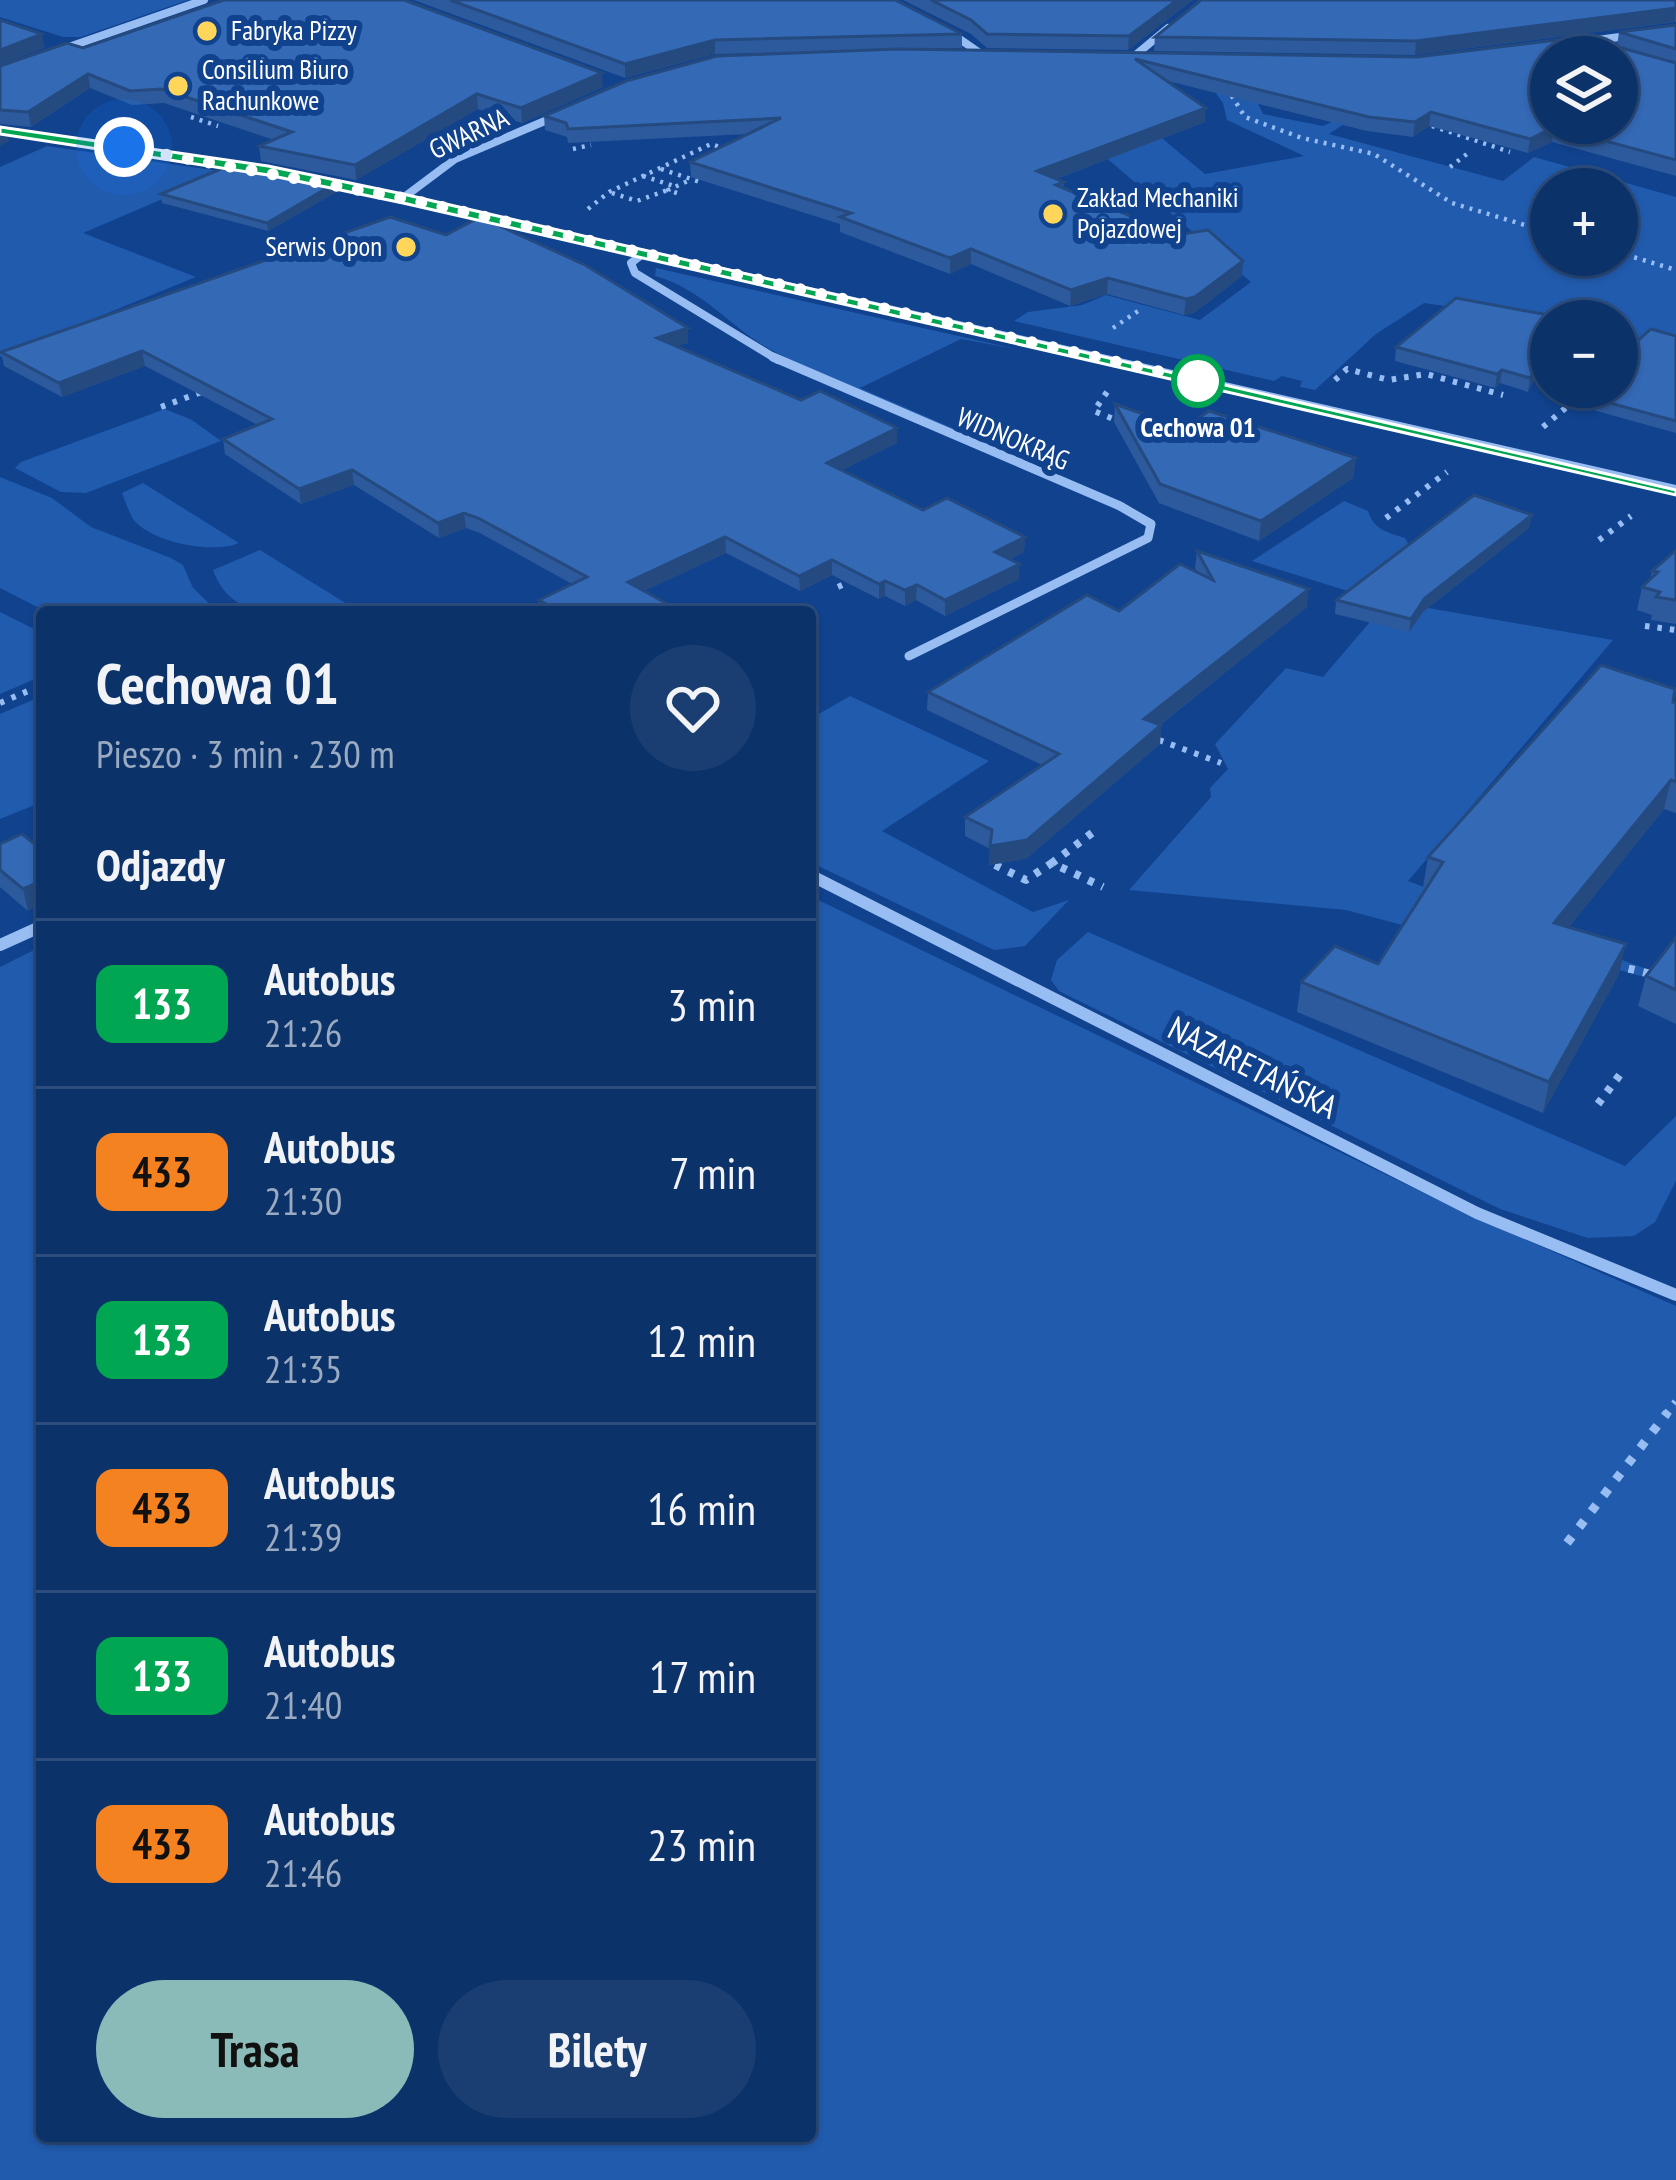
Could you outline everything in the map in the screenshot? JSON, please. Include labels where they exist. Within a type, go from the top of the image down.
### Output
[{"type":"street","points":[[56,52],[204,0]]},
{"type":"street","points":[[1132,58],[1175,22]]},
{"type":"street","points":[[937,25],[984,56]]},
{"type":"street","points":[[1630,36],[1638,35]]},
{"type":"street","points":[[962,56],[1003,56]]},
{"type":"street","points":[[1108,58],[1149,58]]},
{"type":"street","name":"GWARNA","points":[[403,198],[420,180],[454,161],[564,113]]},
{"type":"street","points":[[0,131],[268,170],[403,198],[1676,490]]},
{"type":"street","name":"WIDNOKRĄG","points":[[644,254],[632,263],[635,273],[769,357],[1120,506],[1151,524],[1148,538],[909,656]]},
{"type":"street","name":"NAZARETAŃSKA","points":[[816,878],[1477,1213],[1676,1295]]},
{"type":"street","points":[[0,945],[36,929]]},
{"type":"path","points":[[1225,84],[1244,117],[1302,138],[1374,154],[1452,203],[1530,227]]},
{"type":"path","points":[[1419,122],[1510,152]]},
{"type":"path","points":[[578,215],[643,176],[711,144],[732,151]]},
{"type":"path","points":[[571,150],[591,145]]},
{"type":"path","points":[[1450,167],[1468,154]]},
{"type":"path","points":[[659,169],[700,182]]},
{"type":"path","points":[[643,176],[673,190]]},
{"type":"path","points":[[612,193],[637,201],[691,179]]},
{"type":"path","points":[[1638,258],[1676,270]]},
{"type":"path","points":[[1400,376],[1426,374],[1503,394]]},
{"type":"path","points":[[1113,381],[1094,411],[1116,419]]},
{"type":"path","points":[[161,407],[215,386]]},
{"type":"path","points":[[1386,518],[1454,467]]},
{"type":"path","points":[[1599,540],[1641,508]]},
{"type":"path","points":[[838,587],[872,571]]},
{"type":"path","points":[[1645,626],[1676,630]]},
{"type":"path","points":[[0,703],[36,688]]},
{"type":"path","points":[[1159,740],[1220,763]]},
{"type":"path","points":[[994,865],[1026,880],[1092,833]]},
{"type":"path","points":[[1052,862],[1103,887]]},
{"type":"path","points":[[1595,959],[1676,980]]},
{"type":"path","points":[[1598,1104],[1622,1072]]},
{"type":"path","points":[[1567,1544],[1676,1402]]},
{"type":"shaded area","points":[[0,0],[188,0],[81,37],[63,37],[0,17]]},
{"type":"shaded area","points":[[1200,71],[1247,80],[1263,114],[1323,126],[1378,101],[1329,134],[1503,181],[1534,157],[1573,168],[1530,168],[1530,276],[1638,276],[1638,186],[1676,197],[1676,344],[1638,338],[1638,300],[1530,300],[1530,318],[1424,303],[1376,334],[1315,390],[1282,376],[1274,381],[1014,321],[1028,312],[1082,305],[1106,295],[1200,320],[1251,282],[1075,131],[1122,105],[1205,174],[1304,156],[1227,120],[1223,103]]},
{"type":"shaded area","points":[[47,146],[226,172],[83,233],[196,277],[0,357],[0,167]]},
{"type":"shaded area","points":[[656,268],[1016,349],[961,339],[860,388],[1029,461],[1070,466],[1027,462],[809,369],[763,345],[689,291],[655,276]]},
{"type":"shaded area","points":[[165,409],[192,420],[221,441],[86,493],[61,492],[15,468],[21,462]]},
{"type":"shaded area","points":[[0,477],[52,498],[91,527],[183,565],[193,588],[212,606],[36,606],[0,588]]},
{"type":"shaded area","points":[[143,483],[239,543],[183,544],[142,527],[133,519],[122,493]]},
{"type":"shaded area","points":[[1344,501],[1368,511],[1382,529],[1405,538],[1414,553],[1388,601],[1613,640],[1408,881],[1660,974],[1661,982],[1413,910],[1402,925],[1346,910],[1129,890],[1211,797],[1210,788],[1228,769],[1215,744],[1286,668],[1323,677],[1386,603],[1252,561]]},
{"type":"shaded area","points":[[260,550],[350,606],[246,606],[223,589],[213,570]]},
{"type":"shaded area","points":[[0,612],[36,630],[36,679],[0,694]]},
{"type":"shaded area","points":[[850,696],[989,761],[882,831],[1033,912],[1069,900],[1025,946],[994,950],[816,865],[816,716]]},
{"type":"shaded area","points":[[36,699],[36,804],[0,819],[0,714]]},
{"type":"shaded area","points":[[816,899],[1461,1211],[1676,1306],[1676,2180],[0,2180],[0,967],[36,949],[36,2142],[816,2142]]},
{"type":"shaded area","points":[[1088,932],[1625,1166],[1676,1116],[1676,1181],[1655,1222],[1634,1236],[1588,1238],[1500,1209],[1059,991],[1051,980],[1057,960]]},
{"type":"building","points":[[224,0],[404,0],[602,73],[521,108],[477,94],[355,165],[259,146],[292,132],[162,89],[130,91],[88,74],[28,112],[0,110],[0,66],[67,43],[83,48]]},
{"type":"building","points":[[450,0],[895,0],[962,34],[715,40],[625,64]]},
{"type":"building","points":[[931,0],[1177,0],[1129,36],[987,34],[971,20]]},
{"type":"building","points":[[1201,0],[1676,0],[1676,8],[1416,41],[1155,37]]},
{"type":"building","points":[[0,20],[42,34],[0,50]]},
{"type":"building","points":[[1676,25],[1676,49],[1638,36],[1619,32]]},
{"type":"building","points":[[1530,43],[1530,139],[1431,112],[1415,122],[1369,117],[1135,59],[1206,108],[1037,171],[1064,182],[1056,185],[1176,235],[1208,230],[1243,261],[1186,299],[1108,278],[1071,290],[971,249],[950,258],[840,217],[851,213],[690,162],[781,118],[568,129],[566,123],[544,116],[626,81],[717,56],[897,49],[1417,57]]},
{"type":"building","points":[[1638,52],[1676,63],[1676,160],[1617,144],[1638,144]]},
{"type":"building","points":[[230,165],[334,184],[267,223],[161,194]]},
{"type":"building","points":[[390,217],[446,235],[480,217],[585,265],[688,328],[657,338],[801,400],[820,391],[897,428],[827,463],[923,510],[947,498],[1025,537],[995,552],[1020,564],[945,600],[917,585],[905,590],[885,581],[879,584],[832,560],[799,576],[725,537],[628,582],[671,606],[550,606],[539,600],[587,577],[478,518],[464,513],[438,523],[352,470],[299,489],[223,439],[272,419],[142,351],[59,383],[1,352]]},
{"type":"building","points":[[1456,298],[1530,312],[1530,378],[1396,347]]},
{"type":"building","points":[[1651,329],[1676,336],[1676,421],[1628,408],[1638,408],[1638,340]]},
{"type":"building","points":[[1115,404],[1183,428],[1209,411],[1356,458],[1261,521],[1160,484]]},
{"type":"building","points":[[1474,495],[1532,515],[1425,598],[1411,619],[1336,600]]},
{"type":"building","points":[[1676,550],[1676,600],[1656,597],[1660,592],[1642,587]]},
{"type":"building","points":[[1197,551],[1309,589],[1144,719],[1161,725],[1027,840],[990,846],[992,830],[965,817],[1059,754],[928,692],[1087,595],[1119,611],[1180,564],[1213,580]]},
{"type":"building","points":[[1601,665],[1675,689],[1676,782],[1671,780],[1554,923],[1626,944],[1549,1082],[1301,982],[1335,946],[1378,964],[1443,862],[1428,857]]},
{"type":"building","points":[[22,834],[36,845],[36,884],[23,889],[0,870],[0,844]]},
{"type":"building","points":[[1676,937],[1676,990],[1646,976]]},
{"type":"bus line","name":"133","points":[[0,131],[268,170],[403,198],[1676,490]]},
{"type":"place","name":"Fabryka Pizzy","points":[[207,31]]},
{"type":"place","name":"Consilium Biuro Rachunkowe","points":[[178,86]]},
{"type":"place","name":"Zakład Mechaniki Pojazdowej","points":[[1053,214]]},
{"type":"place","name":"Serwis Opon","points":[[406,247]]},
{"type":"place","name":"Cechowa 01","points":[[1198,381]]},
{"type":"route","points":[[124,147],[403,198],[1209,383],[1198,381]]}]
